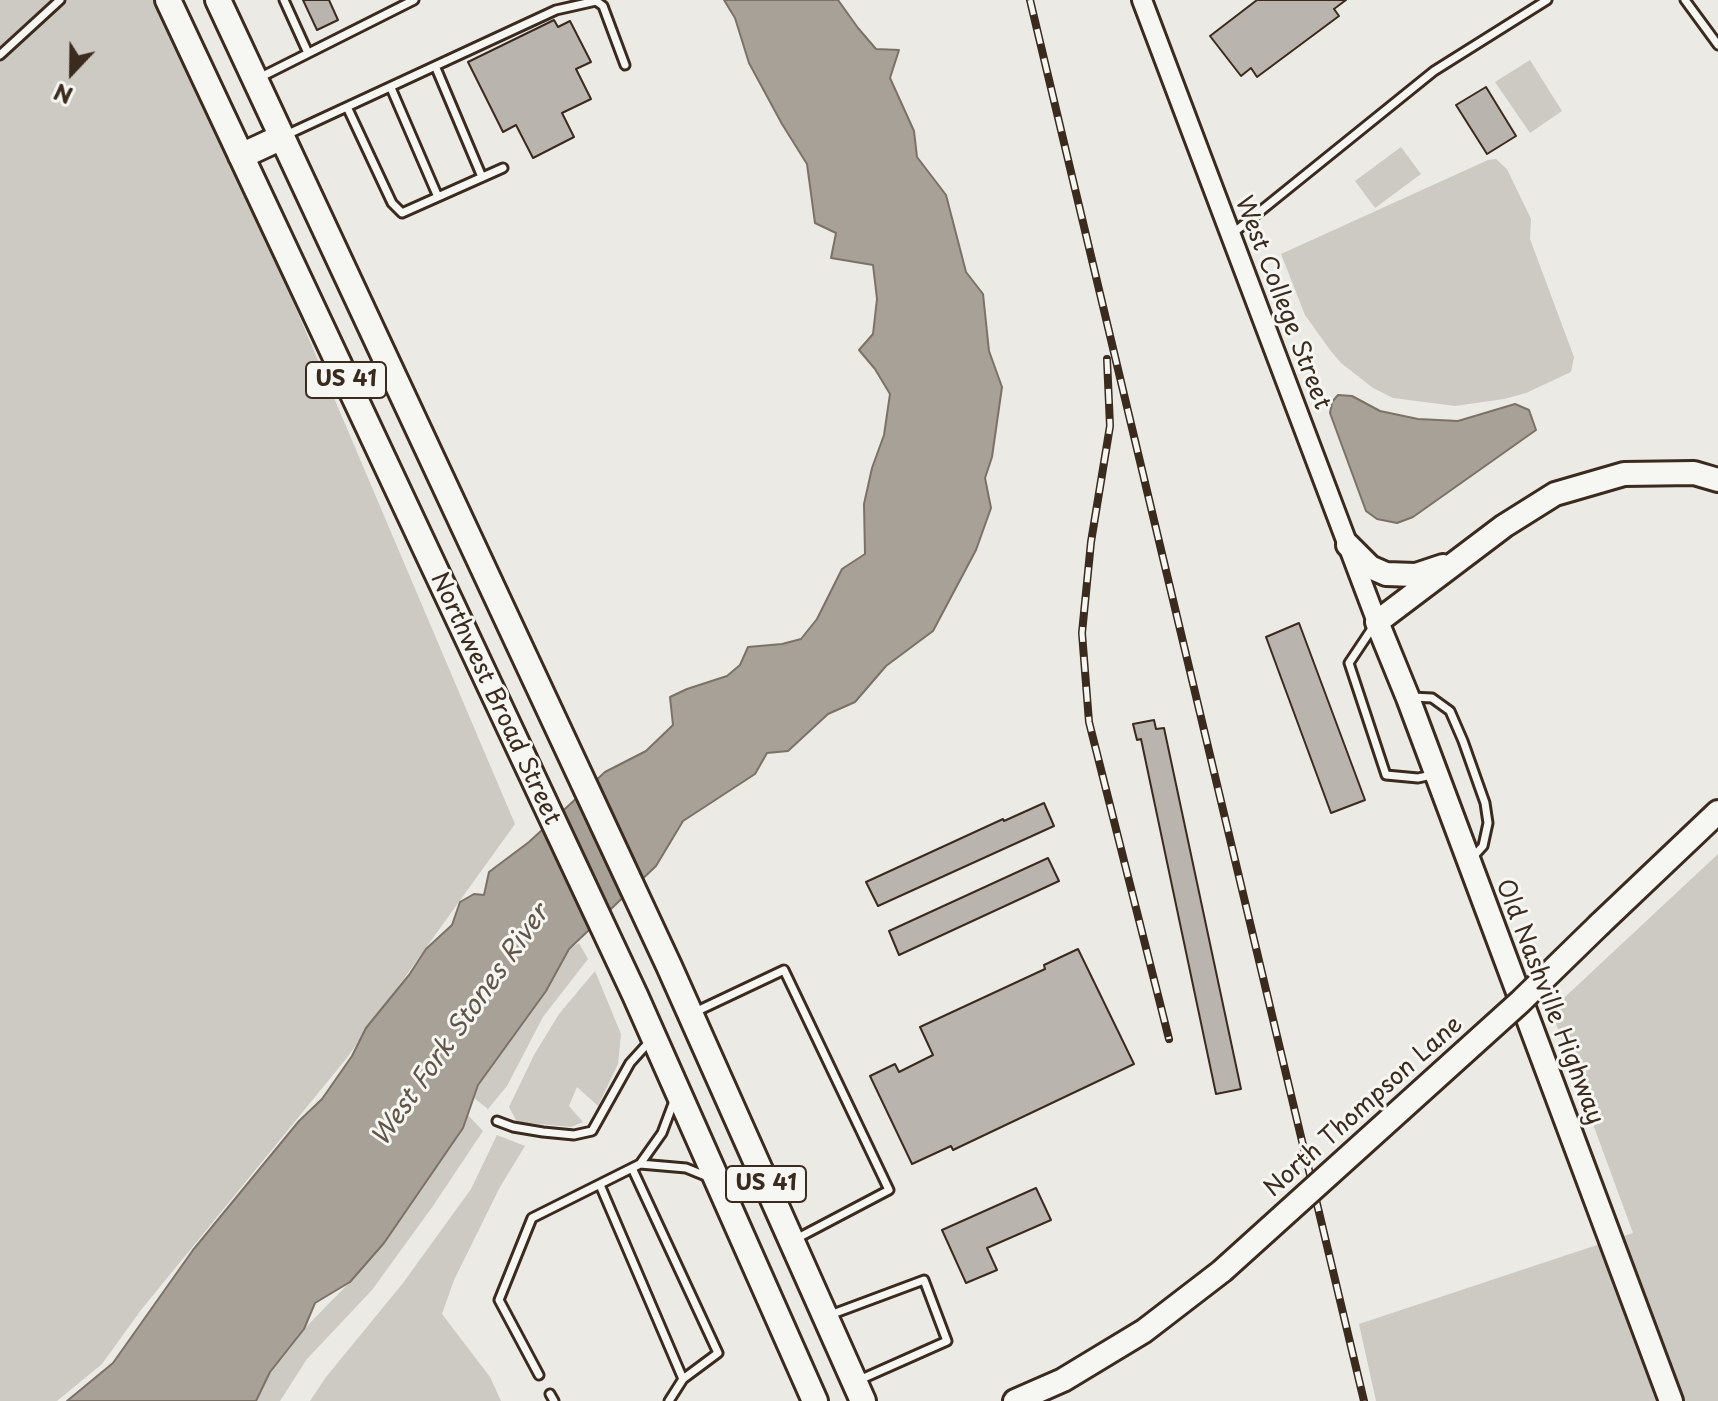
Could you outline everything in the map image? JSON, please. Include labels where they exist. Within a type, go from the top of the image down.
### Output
[{"type":"main road","name":"Northwest Broad Street","points":[[168,0],[635,995],[815,1401]]},
{"type":"main road","name":"Northwest Broad Street","points":[[218,0],[560,729],[859,1391]]},
{"type":"main road","points":[[241,156],[282,137]]},
{"type":"main road","points":[[1377,622],[1504,526],[1555,494],[1624,474],[1694,473],[1718,480]]},
{"type":"main road","points":[[1348,545],[1370,567],[1386,574],[1416,575],[1459,561]]},
{"type":"main road","name":"Old Nashville Highway","points":[[1377,622],[1671,1401]]},
{"type":"main road","name":"North Thompson Lane","points":[[1015,1401],[1063,1380],[1144,1331],[1222,1271],[1520,1002],[1718,812]]},
{"type":"street","name":"West College Street","points":[[1142,0],[1377,622]]},
{"type":"lane","points":[[0,55],[60,0]]},
{"type":"lane","points":[[284,0],[308,53]]},
{"type":"lane","points":[[255,80],[414,0]]},
{"type":"lane","points":[[1231,236],[1434,71],[1547,0]]},
{"type":"lane","points":[[1685,0],[1718,45]]},
{"type":"lane","points":[[282,137],[556,10],[596,1],[603,6],[625,65]]},
{"type":"lane","points":[[436,68],[482,177]]},
{"type":"lane","points":[[391,88],[438,197]]},
{"type":"lane","points":[[348,109],[392,203],[402,213],[503,168]]},
{"type":"lane","points":[[1377,622],[1349,663],[1386,775],[1418,778],[1436,774]]},
{"type":"lane","points":[[1408,698],[1418,695],[1432,698],[1450,711],[1463,741],[1485,803],[1488,823],[1483,846],[1469,862]]},
{"type":"lane","points":[[691,1014],[784,970],[889,1190],[792,1241]]},
{"type":"lane","points":[[497,1121],[543,1132],[574,1135],[592,1131],[630,1063],[653,1037]]},
{"type":"lane","points":[[539,1375],[499,1300],[532,1218],[636,1166],[662,1133],[678,1092]]},
{"type":"lane","points":[[636,1166],[686,1168],[717,1180]]},
{"type":"lane","points":[[636,1166],[646,1204],[718,1353],[683,1379],[669,1401]]},
{"type":"lane","points":[[600,1185],[638,1262],[643,1284],[683,1379]]},
{"type":"lane","points":[[643,1284],[652,1280]]},
{"type":"lane","points":[[826,1317],[924,1280],[947,1341],[859,1391]]},
{"type":"lane","points":[[650,1302],[660,1297]]},
{"type":"lane","points":[[661,1326],[671,1322]]},
{"type":"lane","points":[[670,1348],[681,1343]]},
{"type":"shaded area","points":[[0,0],[165,0],[515,824],[346,1059],[141,1310],[102,1364],[57,1401],[0,1401]]},
{"type":"shaded area","points":[[1530,60],[1562,111],[1530,133],[1495,82]]},
{"type":"shaded area","points":[[1401,147],[1421,174],[1375,208],[1355,181]]},
{"type":"shaded area","points":[[1496,159],[1507,169],[1531,219],[1530,239],[1574,357],[1571,372],[1526,393],[1504,399],[1455,406],[1393,398],[1373,388],[1341,363],[1330,350],[1305,315],[1281,254]]},
{"type":"shaded area","points":[[1718,854],[1718,1401],[1376,1401],[1359,1324],[1633,1233],[1551,1010]]},
{"type":"shaded area","points":[[579,943],[588,959],[543,1017],[507,1086],[488,1109],[474,1098],[478,1085],[546,991],[569,949]]},
{"type":"shaded area","points":[[595,971],[621,1034],[618,1064],[598,1106],[577,1087],[569,1106],[583,1122],[571,1127],[517,1122],[509,1107],[534,1055],[559,1014]]},
{"type":"shaded area","points":[[467,1114],[483,1131],[372,1290],[307,1359],[280,1401],[256,1401],[270,1372],[304,1329],[384,1243],[463,1128]]},
{"type":"shaded area","points":[[497,1135],[525,1146],[500,1187],[454,1280],[442,1314],[490,1377],[501,1401],[310,1401],[403,1283],[471,1189]]},
{"type":"water","name":"West Fork Stones River","points":[[724,0],[838,0],[876,49],[899,50],[890,78],[914,131],[917,157],[946,195],[966,272],[983,294],[989,351],[1002,387],[992,457],[985,478],[991,508],[976,550],[933,631],[886,666],[855,702],[828,714],[788,751],[767,753],[755,774],[683,821],[656,866],[569,949],[546,991],[478,1085],[463,1128],[384,1243],[350,1282],[315,1303],[304,1329],[270,1372],[256,1401],[67,1401],[113,1363],[193,1250],[299,1121],[322,1099],[352,1056],[366,1028],[426,949],[452,925],[460,902],[474,894],[484,895],[489,872],[529,842],[605,772],[646,751],[673,725],[670,697],[727,676],[740,665],[748,647],[801,639],[817,619],[842,569],[865,554],[864,504],[884,435],[890,394],[859,350],[873,334],[877,299],[873,265],[831,258],[836,233],[815,223],[807,164],[749,63],[735,18]]},
{"type":"water","points":[[1338,395],[1352,396],[1380,411],[1418,419],[1458,421],[1515,404],[1529,410],[1536,430],[1413,517],[1397,523],[1377,519],[1366,511],[1330,413],[1332,402]]},
{"type":"building","points":[[303,0],[329,0],[338,20],[317,30]]},
{"type":"building","points":[[1257,0],[1346,0],[1334,9],[1339,16],[1257,77],[1251,68],[1241,76],[1210,36]]},
{"type":"building","points":[[554,20],[558,27],[570,21],[591,62],[576,69],[591,99],[562,113],[574,137],[533,158],[516,125],[503,132],[468,62]]},
{"type":"building","points":[[1486,87],[1516,136],[1487,154],[1456,105]]},
{"type":"building","points":[[1299,623],[1365,800],[1331,813],[1266,637]]},
{"type":"building","points":[[1154,720],[1156,729],[1164,728],[1241,1089],[1216,1094],[1141,739],[1137,740],[1133,724]]},
{"type":"building","points":[[1044,803],[1054,826],[878,906],[866,882]]},
{"type":"building","points":[[1048,858],[1059,881],[899,955],[889,931]]},
{"type":"building","points":[[1078,949],[1134,1064],[953,1150],[951,1146],[912,1164],[870,1076],[895,1064],[899,1072],[933,1055],[920,1027],[1045,969],[1044,965]]},
{"type":"building","points":[[1036,1188],[1051,1220],[987,1248],[997,1270],[966,1283],[942,1230]]},
{"type":"railway","points":[[1030,0],[1364,1401]]},
{"type":"railway","points":[[1107,359],[1110,426],[1091,542],[1082,633],[1089,722],[1169,1039]]}]
